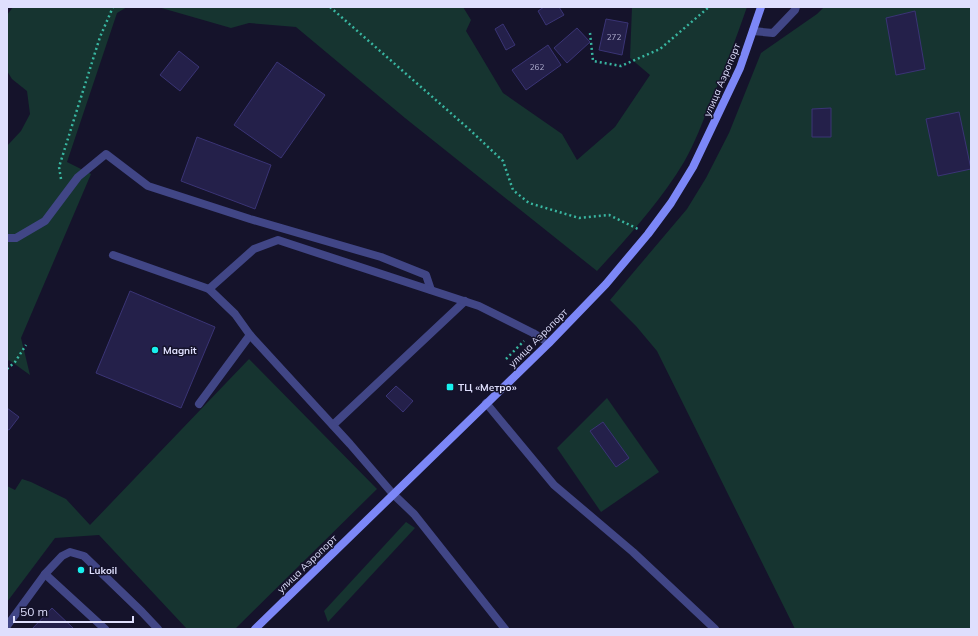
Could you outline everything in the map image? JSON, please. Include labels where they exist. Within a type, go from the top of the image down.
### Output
[{"type":"main road","name":"улица Аэропорт","points":[[255,629],[549,343],[606,284],[648,234],[672,203],[693,167],[740,68],[761,7]]},
{"type":"lane","points":[[753,31],[773,33],[795,10],[796,7]]},
{"type":"lane","points":[[7,238],[16,238],[45,221],[78,176],[106,154],[148,186],[250,219],[381,258],[426,275],[431,290]]},
{"type":"lane","points":[[209,289],[254,249],[278,240],[479,306],[533,332],[549,343]]},
{"type":"lane","points":[[113,255],[209,289],[235,314],[250,334],[333,425],[393,494],[414,514],[505,629]]},
{"type":"lane","points":[[333,425],[465,301]]},
{"type":"lane","points":[[199,404],[250,334]]},
{"type":"lane","points":[[486,403],[554,485],[633,552],[715,629]]},
{"type":"lane","points":[[7,628],[45,574],[62,556],[70,552],[84,556],[158,629]]},
{"type":"lane","points":[[45,574],[105,629]]},
{"type":"path","points":[[64,195],[59,168],[100,38],[113,7]]},
{"type":"path","points":[[330,7],[470,130],[503,161],[514,190],[529,203],[579,218],[609,215],[648,234]]},
{"type":"path","points":[[590,33],[593,61],[621,66],[660,49],[709,7]]},
{"type":"path","points":[[506,359],[533,332]]},
{"type":"path","points":[[7,369],[15,362],[26,345]]},
{"type":"green space","points":[[13,7],[127,7],[117,13],[67,162],[91,174],[21,338],[30,375],[9,360],[7,362],[7,146],[21,131],[30,114],[27,91],[12,79],[7,71],[7,15]]},
{"type":"green space","points":[[158,7],[463,7],[471,20],[466,31],[503,93],[562,134],[577,160],[615,127],[650,75],[630,58],[632,7],[747,7],[702,124],[684,162],[675,177],[654,205],[597,271],[405,118],[296,27],[249,23],[231,28]]},
{"type":"green space","points":[[824,7],[971,7],[971,629],[795,629],[657,351],[636,326],[610,300],[687,209],[706,178],[729,133],[761,53],[817,14]]},
{"type":"green space","points":[[249,359],[377,489],[235,629],[187,629],[99,535],[55,538],[7,602],[7,486],[15,490],[22,479],[31,482],[66,499],[90,525]]},
{"type":"green space","points":[[607,398],[659,472],[601,512],[557,448]]},
{"type":"green space","points":[[406,522],[415,528],[328,622],[324,611]]},
{"type":"building","points":[[544,7],[559,7],[564,15],[546,25],[538,11]]},
{"type":"building","points":[[915,11],[925,69],[896,75],[886,18]]},
{"type":"building","points":[[606,19],[628,23],[622,55],[599,50]]},
{"type":"building","points":[[503,24],[515,45],[506,50],[495,29]]},
{"type":"building","points":[[577,28],[590,42],[567,63],[554,48]]},
{"type":"building","points":[[548,45],[561,65],[526,90],[512,70]]},
{"type":"building","points":[[179,51],[199,67],[180,91],[160,75]]},
{"type":"building","points":[[277,62],[325,95],[281,158],[234,125]]},
{"type":"building","points":[[831,108],[831,137],[812,137],[812,109]]},
{"type":"building","points":[[959,112],[971,169],[938,176],[926,119]]},
{"type":"building","points":[[197,137],[271,165],[255,209],[181,181]]},
{"type":"building","points":[[130,291],[215,327],[181,408],[96,373]]},
{"type":"building","points":[[396,386],[413,401],[403,412],[386,396]]},
{"type":"building","points":[[7,408],[19,417],[9,430],[7,429]]},
{"type":"building","points":[[603,422],[629,458],[616,467],[590,431]]},
{"type":"building","points":[[52,608],[73,628],[32,629]]},
{"type":"place","name":"Magnit","points":[[155,350]]},
{"type":"place","name":"ТЦ «Метро»","points":[[450,387]]},
{"type":"place","name":"Lukoil","points":[[81,570]]}]
